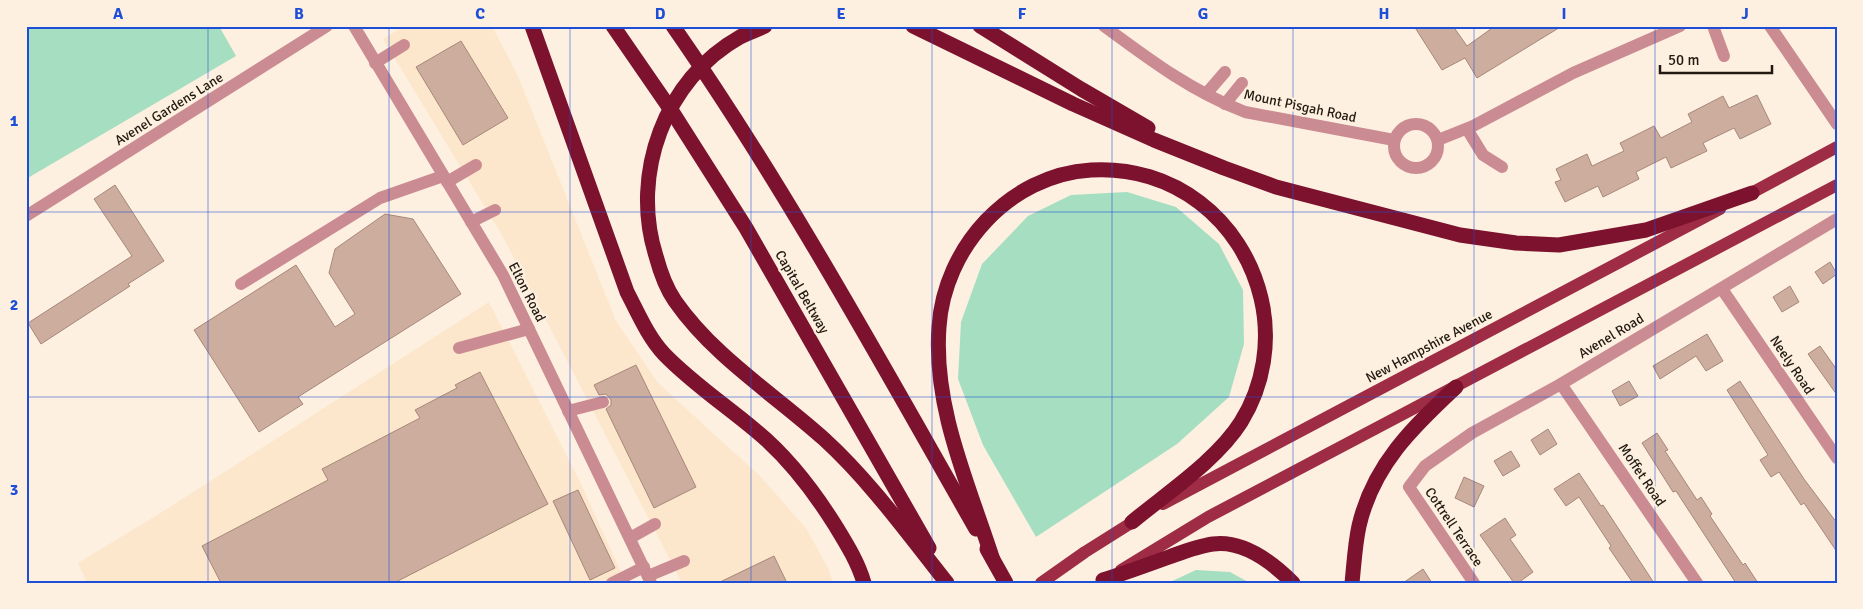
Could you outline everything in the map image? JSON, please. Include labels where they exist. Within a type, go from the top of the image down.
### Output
[{"type":"highway","points":[[532,26],[627,292],[643,323],[663,352],[683,372],[712,398],[755,430],[802,477],[841,535],[861,571],[864,583]]},
{"type":"highway","name":"Capital Beltway","points":[[613,26],[673,113],[746,228],[948,583]]},
{"type":"highway","points":[[673,26],[711,80],[788,203],[1006,583]]},
{"type":"highway","points":[[765,26],[741,37],[719,51],[678,94],[667,115],[656,142],[649,171],[647,206],[650,239],[660,270],[674,299],[695,327],[848,462],[948,583]]},
{"type":"highway","points":[[913,26],[1073,104],[1154,140],[1224,168],[1276,187],[1460,235],[1516,243],[1559,245],[1646,230],[1752,193]]},
{"type":"highway","points":[[980,26],[1124,114],[1224,168]]},
{"type":"highway","points":[[992,557],[948,424],[941,388],[938,325],[944,294],[954,264],[970,238],[991,215],[1014,196],[1040,183],[1064,175],[1090,170],[1139,174],[1165,181],[1188,193],[1209,209],[1227,228],[1246,254],[1258,284],[1265,314],[1266,344],[1262,374],[1254,398],[1241,422],[1226,443],[1132,522]]},
{"type":"highway","points":[[1352,583],[1359,526],[1367,499],[1383,467],[1397,446],[1414,427],[1456,387]]},
{"type":"highway","points":[[1102,582],[1190,550],[1214,544],[1233,546],[1257,555],[1276,566],[1294,583]]},
{"type":"main road","name":"New Hampshire Avenue","points":[[1041,583],[1132,522],[1191,488],[1837,147]]},
{"type":"main road","points":[[1102,582],[1208,518],[1837,185]]},
{"type":"street","name":"Avenel Gardens Lane","points":[[26,216],[327,26]]},
{"type":"street","name":"Elton Road","points":[[354,26],[503,275],[648,575]]},
{"type":"street","name":"Mount Pisgah Road","points":[[1104,26],[1170,75],[1225,104],[1248,113],[1394,140]]},
{"type":"street","points":[[1438,140],[1467,128],[1573,73],[1680,26]]},
{"type":"street","points":[[1713,26],[1724,56]]},
{"type":"street","points":[[1770,26],[1837,124]]},
{"type":"street","points":[[375,63],[404,45]]},
{"type":"street","points":[[1206,94],[1225,72]]},
{"type":"street","points":[[1225,104],[1242,83]]},
{"type":"street","points":[[1412,123],[1428,126],[1438,140],[1436,155],[1432,161],[1428,165],[1417,168],[1401,163],[1393,148],[1397,132],[1404,126],[1412,123]]},
{"type":"street","points":[[1467,128],[1483,155],[1502,167]]},
{"type":"street","points":[[242,284],[380,198],[445,179],[476,164]]},
{"type":"street","points":[[471,222],[494,210]]},
{"type":"street","name":"Avenel Road","points":[[1409,487],[1425,466],[1472,434],[1561,384],[1837,219]]},
{"type":"street","name":"Neely Road","points":[[1722,288],[1837,458]]},
{"type":"street","points":[[459,348],[529,329]]},
{"type":"street","name":"Moffet Road","points":[[1561,384],[1697,583]]},
{"type":"street","points":[[568,411],[603,402]]},
{"type":"street","name":"Cottrell Terrace","points":[[1409,487],[1474,583]]},
{"type":"street","points":[[630,538],[655,524]]},
{"type":"street","points":[[612,583],[648,575],[684,561]]},
{"type":"shaded area","points":[[404,26],[492,26],[518,76],[616,321],[658,383],[760,476],[806,528],[829,570],[833,583],[682,583],[503,237],[383,39]]},
{"type":"shaded area","points":[[489,302],[580,482],[626,583],[87,583],[78,563],[162,512]]},
{"type":"green space","points":[[26,26],[219,26],[236,56],[26,179]]},
{"type":"green space","points":[[1127,192],[1176,207],[1219,244],[1243,290],[1244,344],[1229,397],[1177,444],[1036,537],[983,445],[958,379],[961,322],[982,264],[1028,216],[1071,195]]},
{"type":"green space","points":[[1196,570],[1230,572],[1250,583],[1168,583]]},
{"type":"building","points":[[1414,26],[1453,26],[1467,46],[1495,26],[1562,26],[1477,78],[1465,58],[1442,70]]},
{"type":"building","points":[[461,41],[508,118],[463,145],[416,67]]},
{"type":"building","points":[[1757,95],[1771,124],[1740,139],[1734,128],[1703,143],[1707,151],[1671,168],[1666,157],[1636,172],[1639,179],[1603,197],[1598,186],[1565,202],[1555,182],[1561,180],[1556,169],[1587,154],[1592,166],[1624,151],[1620,143],[1654,126],[1661,138],[1692,122],[1688,114],[1723,96],[1729,108]]},
{"type":"building","points":[[115,185],[164,261],[128,284],[130,286],[41,344],[28,323],[132,256],[94,199]]},
{"type":"building","points":[[385,214],[413,219],[461,294],[298,397],[303,404],[259,432],[194,330],[296,265],[335,327],[355,314],[329,273],[335,249]]},
{"type":"building","points":[[1830,262],[1837,274],[1823,284],[1815,272]]},
{"type":"building","points":[[1790,286],[1799,302],[1782,312],[1773,297]]},
{"type":"building","points":[[1707,334],[1723,361],[1706,371],[1696,356],[1660,379],[1653,366]]},
{"type":"building","points":[[1820,346],[1837,370],[1837,395],[1808,354]]},
{"type":"building","points":[[636,365],[696,487],[654,508],[606,409],[611,405],[611,400],[606,394],[599,395],[594,385]]},
{"type":"building","points":[[480,372],[548,504],[394,583],[221,583],[202,546],[328,480],[322,469],[420,418],[415,410],[457,388],[455,385]]},
{"type":"building","points":[[1629,381],[1638,396],[1620,406],[1612,391]]},
{"type":"building","points":[[1740,381],[1804,479],[1837,523],[1837,552],[1804,503],[1801,505],[1779,472],[1771,477],[1760,460],[1768,455],[1727,390]]},
{"type":"building","points":[[1548,429],[1557,444],[1540,455],[1531,440]]},
{"type":"building","points":[[1657,433],[1668,450],[1665,451],[1697,500],[1701,497],[1712,514],[1710,516],[1743,565],[1745,563],[1758,583],[1736,583],[1676,491],[1673,492],[1642,443]]},
{"type":"building","points":[[1511,451],[1520,466],[1503,476],[1494,461]]},
{"type":"building","points":[[1579,473],[1601,506],[1603,505],[1654,583],[1633,583],[1609,548],[1611,546],[1579,497],[1566,506],[1554,489]]},
{"type":"building","points":[[1464,477],[1484,486],[1474,507],[1455,498]]},
{"type":"building","points":[[578,490],[615,568],[590,580],[553,501]]},
{"type":"building","points":[[1505,518],[1516,535],[1510,539],[1533,572],[1518,583],[1514,583],[1480,535]]},
{"type":"building","points":[[774,556],[787,583],[718,583]]},
{"type":"building","points":[[1423,569],[1432,583],[1403,583]]}]
